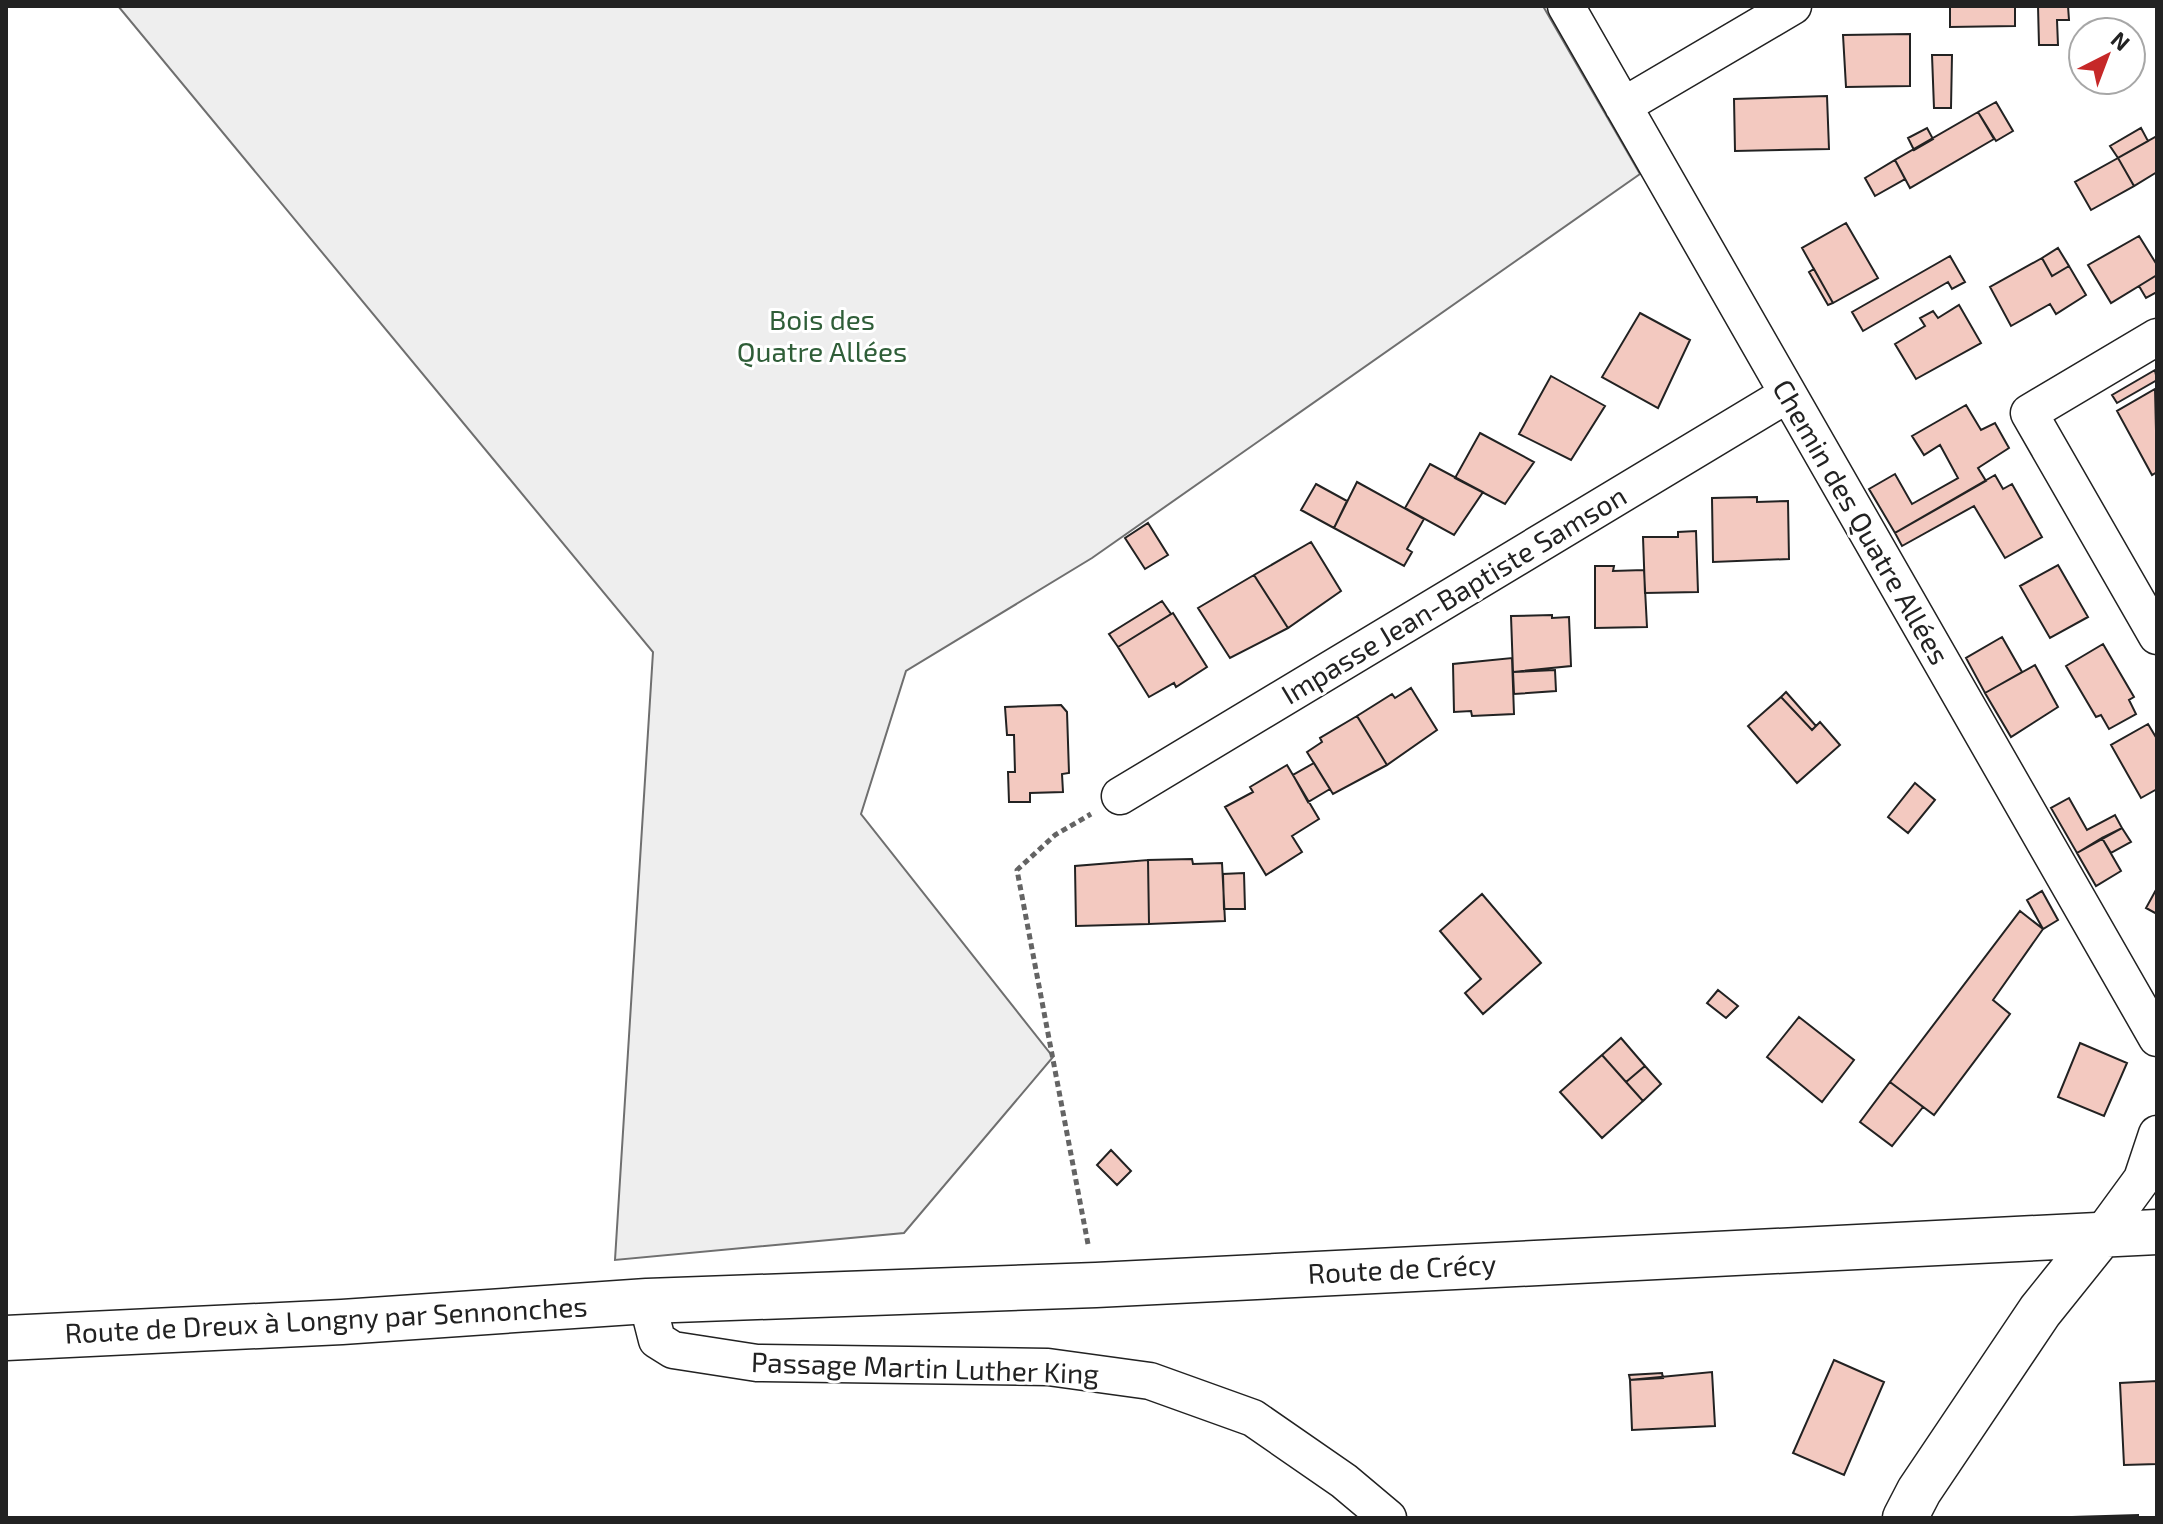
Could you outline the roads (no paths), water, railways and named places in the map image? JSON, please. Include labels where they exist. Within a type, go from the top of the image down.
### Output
[{"type":"main road","name":"Route de Crécy","points":[[647,1301],[1096,1285],[2157,1232]]},
{"type":"main road","points":[[1905,1518],[1919,1491],[2040,1311],[2101,1235]]},
{"type":"main road","name":"Route de Dreux à Longny par Sennonches","points":[[6,1338],[342,1322],[647,1301]]},
{"type":"street","name":"Chemin des Quatre Allées","points":[[1566,6],[2157,1038]]},
{"type":"street","points":[[1623,106],[1793,6]]},
{"type":"street","points":[[2157,337],[2029,413],[2157,636]]},
{"type":"street","name":"Impasse Jean-Baptiste Samson","points":[[1120,796],[1788,394]]},
{"type":"street","points":[[2101,1235],[2142,1179],[2157,1134]]},
{"type":"street","name":"Passage Martin Luther King","points":[[647,1301],[657,1340],[673,1350],[757,1363],[1048,1367],[1150,1381],[1253,1418],[1344,1481],[1388,1518]]},
{"type":"park label","name":"Bois des Quatre Allées","points":[[822,336]]}]
